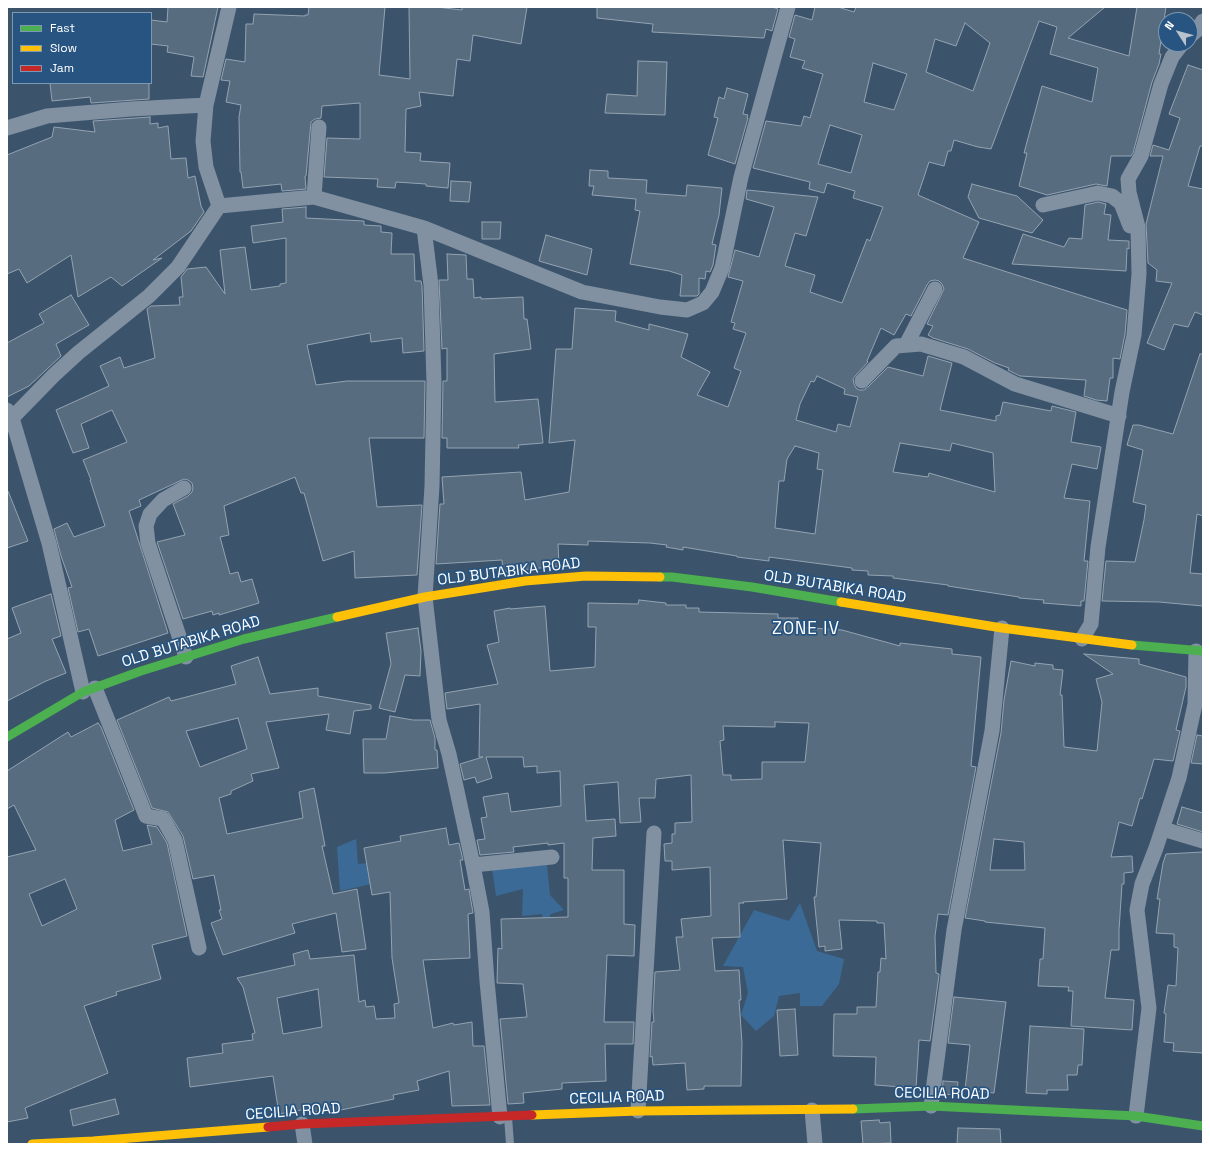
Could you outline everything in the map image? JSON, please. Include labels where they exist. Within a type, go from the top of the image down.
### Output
[{"type":"main road","name":"OLD BUTABIKA ROAD","points":[[7,737],[89,690],[141,671],[244,639],[425,597],[525,581],[578,576],[672,577],[752,587],[1002,628],[1082,639],[1200,651]]},
{"type":"main road","name":"CECILIA ROAD","points":[[32,1144],[93,1143],[302,1124],[638,1111],[812,1110],[931,1106],[1136,1116],[1203,1126]]},
{"type":"street","points":[[219,206],[206,167],[203,141],[206,105],[229,7]]},
{"type":"street","points":[[219,206],[314,197],[424,228],[582,292],[660,308],[687,310],[703,303],[712,292],[722,268],[741,177],[788,7]]},
{"type":"street","points":[[1082,639],[1091,624],[1098,548],[1119,416],[1134,335],[1139,274],[1138,227],[1129,192],[1128,179],[1141,156],[1161,84],[1172,57],[1176,52]]},
{"type":"street","points":[[7,128],[47,116],[206,105]]},
{"type":"street","points":[[314,197],[319,127]]},
{"type":"street","points":[[1043,205],[1098,193],[1112,196],[1121,203],[1127,220],[1138,241]]},
{"type":"street","points":[[198,948],[175,840],[162,819],[146,816],[89,690],[49,543],[10,414],[78,353],[148,296],[178,267],[219,206]]},
{"type":"street","points":[[424,228],[431,285],[434,382],[432,486],[425,597],[439,720],[449,754],[474,865],[482,912],[487,981],[504,1117]]},
{"type":"street","points":[[906,345],[935,289]]},
{"type":"street","points":[[862,382],[896,346],[920,344],[964,357],[1015,384],[1119,416]]},
{"type":"street","points":[[184,488],[163,500],[150,514],[146,526],[148,543],[186,657]]},
{"type":"street","points":[[931,1106],[954,930],[992,732],[1002,628]]},
{"type":"street","points":[[1136,1116],[1149,1008],[1137,910],[1142,884],[1163,829],[1179,778],[1195,704],[1200,651]]},
{"type":"street","points":[[1163,829],[1203,841]]},
{"type":"street","points":[[638,1111],[654,833]]},
{"type":"street","points":[[474,865],[552,857]]},
{"type":"street","points":[[812,1110],[815,1144]]},
{"type":"street","points":[[302,1124],[305,1144]]},
{"type":"lane","points":[[504,1117],[510,1144]]},
{"type":"shaded area","points":[[356,839],[358,864],[369,863],[371,884],[340,891],[337,847]]},
{"type":"shaded area","points":[[547,865],[550,895],[564,910],[551,914],[544,928],[542,914],[522,916],[523,889],[496,896],[492,868]]},
{"type":"shaded area","points":[[800,903],[817,951],[844,959],[839,984],[822,1006],[800,1006],[800,993],[779,996],[774,1016],[756,1031],[741,1015],[748,993],[743,967],[723,966],[754,910],[789,921]]},
{"type":"building","points":[[168,7],[218,7],[203,77],[191,76],[194,57],[167,52],[168,46],[152,44],[152,20],[167,22]]},
{"type":"building","points":[[309,7],[385,7],[379,75],[410,79],[409,7],[436,7],[462,10],[462,7],[527,7],[521,44],[473,35],[470,61],[457,59],[453,96],[419,92],[421,106],[406,109],[405,152],[421,153],[420,161],[450,163],[448,188],[426,186],[426,184],[396,182],[395,188],[377,187],[378,179],[324,177],[327,138],[360,139],[360,103],[322,106],[321,118],[315,119],[311,122],[305,176],[306,189],[282,191],[281,184],[243,188],[240,172],[239,117],[241,105],[226,102],[230,81],[221,80],[226,59],[245,62],[246,24],[253,24],[254,14],[305,16],[308,15]]},
{"type":"building","points":[[597,7],[772,7],[778,9],[772,31],[766,29],[764,38],[652,32],[653,24],[597,18]]},
{"type":"building","points":[[815,7],[838,7],[854,12],[856,7],[1105,7],[1068,38],[1129,56],[1137,7],[1166,7],[1165,12],[1158,12],[1158,52],[1161,54],[1133,153],[1131,156],[1111,156],[1107,186],[1096,184],[1047,195],[1019,186],[1027,153],[1024,153],[1042,86],[1092,102],[1098,68],[1050,54],[1057,27],[1039,21],[991,149],[954,140],[951,151],[948,151],[944,166],[929,162],[918,195],[979,222],[963,258],[1127,310],[1125,334],[1120,359],[1113,358],[1113,378],[1110,378],[1107,401],[1096,400],[1084,396],[1086,380],[1020,376],[1008,370],[1009,368],[995,363],[968,349],[928,335],[933,326],[927,324],[944,289],[939,281],[935,280],[930,281],[927,285],[911,316],[906,314],[894,335],[881,328],[867,361],[868,362],[853,379],[856,388],[859,390],[864,390],[888,367],[923,376],[928,356],[952,363],[940,410],[996,421],[996,416],[1000,415],[1003,402],[1051,411],[1052,406],[1076,412],[1071,442],[1101,447],[1097,469],[1072,464],[1064,498],[1090,501],[1084,561],[1088,561],[1084,601],[1081,601],[1081,606],[1043,603],[1044,600],[1019,598],[948,585],[893,578],[893,576],[868,575],[868,571],[852,570],[852,568],[769,557],[769,561],[683,547],[683,550],[666,547],[667,545],[650,543],[588,541],[588,545],[558,544],[559,566],[503,572],[502,560],[436,564],[440,504],[444,504],[442,477],[521,472],[525,500],[569,492],[575,440],[549,443],[556,349],[572,349],[575,308],[616,311],[615,321],[649,330],[649,324],[688,334],[681,357],[710,372],[697,395],[728,407],[741,371],[734,368],[746,333],[733,329],[735,323],[731,322],[743,281],[728,277],[735,250],[759,257],[774,207],[746,199],[747,190],[818,197],[806,236],[795,233],[785,266],[815,275],[810,292],[842,303],[867,239],[870,241],[883,207],[853,198],[855,191],[827,183],[824,193],[809,189],[810,182],[753,168],[766,121],[801,126],[804,116],[810,118],[823,74],[802,68],[805,61],[790,57],[795,39],[789,37],[795,15],[812,20]],"holes":[[[965,23],[990,43],[973,91],[926,72],[935,39],[956,46]],[[873,63],[907,74],[894,110],[864,102]],[[830,125],[862,135],[851,173],[818,164]],[[817,376],[845,389],[844,394],[858,397],[850,427],[838,424],[836,432],[796,420],[800,404],[811,381],[814,382]],[[900,443],[950,451],[952,443],[993,453],[995,492],[929,473],[928,477],[893,472]],[[795,446],[819,453],[817,469],[823,470],[815,534],[775,528],[779,481],[784,481],[787,459]]]},
{"type":"building","points":[[638,61],[667,62],[665,115],[605,113],[607,94],[637,96]]},
{"type":"building","points":[[1188,65],[1203,70],[1203,146],[1200,146],[1188,186],[1203,189],[1203,315],[1195,312],[1188,327],[1174,324],[1164,350],[1147,343],[1172,283],[1156,281],[1157,270],[1148,263],[1146,224],[1163,156],[1150,156],[1153,145],[1169,150],[1180,118],[1169,114]]},
{"type":"building","points":[[50,84],[149,84],[149,99],[91,103],[90,97],[52,101]]},
{"type":"building","points":[[727,88],[748,94],[743,114],[748,115],[748,118],[735,164],[708,155],[718,118],[714,117],[719,97],[724,99]]},
{"type":"building","points":[[150,117],[150,124],[158,123],[158,128],[168,126],[171,159],[186,158],[188,178],[195,176],[201,206],[204,212],[191,231],[153,260],[162,258],[122,286],[111,277],[78,297],[71,255],[27,283],[19,269],[7,274],[7,155],[52,137],[54,127],[95,132],[93,121]]},
{"type":"building","points":[[590,170],[608,171],[608,178],[647,180],[646,193],[686,196],[687,185],[722,188],[719,215],[712,244],[716,245],[713,265],[710,272],[706,271],[705,279],[699,278],[699,294],[697,296],[680,296],[682,275],[669,271],[630,264],[640,211],[635,210],[636,199],[592,195],[594,186],[589,186]]},
{"type":"building","points":[[451,181],[471,182],[469,202],[450,201]]},
{"type":"building","points":[[972,184],[1017,196],[1043,220],[1032,233],[979,218],[968,197]]},
{"type":"building","points":[[1098,202],[1106,204],[1104,214],[1111,215],[1108,240],[1129,241],[1129,249],[1127,248],[1126,271],[1012,264],[1023,234],[1064,247],[1069,238],[1082,239],[1085,205]]},
{"type":"building","points":[[306,207],[306,218],[364,221],[364,225],[381,226],[381,232],[392,233],[391,254],[414,254],[415,281],[421,281],[422,286],[424,351],[403,353],[402,338],[371,342],[370,333],[307,345],[316,385],[347,381],[425,381],[424,438],[369,438],[377,507],[422,505],[417,575],[355,578],[354,551],[323,561],[304,493],[301,493],[295,477],[224,506],[229,535],[220,537],[230,574],[238,572],[241,582],[252,579],[259,603],[219,615],[219,613],[213,615],[212,611],[183,619],[157,542],[185,535],[173,504],[188,496],[192,492],[192,483],[184,479],[139,500],[141,506],[129,511],[168,633],[98,656],[89,629],[78,632],[68,588],[72,587],[61,556],[54,529],[67,523],[74,537],[105,526],[91,480],[83,460],[127,442],[112,410],[81,424],[89,448],[73,453],[56,410],[109,386],[100,366],[120,357],[124,368],[155,358],[147,309],[151,306],[180,305],[179,297],[183,297],[181,277],[187,269],[206,267],[225,294],[220,250],[245,247],[251,290],[280,286],[280,284],[286,283],[286,238],[253,243],[251,226],[283,222],[282,209]]},
{"type":"building","points":[[482,222],[501,222],[500,239],[482,239]]},
{"type":"building","points":[[546,235],[592,249],[587,275],[539,261]]},
{"type":"building","points":[[447,254],[466,255],[467,279],[473,279],[474,298],[523,297],[524,319],[527,319],[531,349],[494,354],[495,402],[538,399],[543,443],[518,445],[519,448],[447,448],[447,438],[442,438],[443,381],[447,381],[447,348],[442,349],[439,280],[448,280]]},
{"type":"building","points":[[71,295],[89,325],[56,344],[61,356],[29,386],[7,397],[7,343],[44,323],[39,314]]},
{"type":"building","points":[[1200,354],[1203,354],[1203,516],[1197,514],[1190,573],[1203,574],[1203,606],[1159,602],[1102,601],[1106,561],[1135,562],[1144,520],[1146,505],[1133,502],[1143,450],[1127,445],[1133,425],[1139,425],[1173,434]]},
{"type":"building","points":[[7,491],[28,541],[7,548]]},
{"type":"building","points":[[51,594],[61,636],[52,639],[66,673],[46,681],[7,701],[7,639],[21,633],[12,608]]},
{"type":"building","points":[[639,600],[666,603],[666,605],[686,605],[686,608],[699,608],[699,612],[778,614],[778,618],[798,618],[798,627],[842,630],[900,646],[900,643],[952,649],[952,654],[981,657],[971,766],[976,767],[948,915],[938,914],[935,936],[936,973],[939,975],[930,1041],[919,1040],[916,1088],[875,1085],[876,1057],[833,1056],[834,1014],[857,1014],[857,1007],[876,1007],[878,972],[880,972],[881,958],[886,959],[884,923],[877,923],[877,921],[839,920],[842,949],[825,951],[825,946],[819,947],[814,897],[816,897],[821,843],[783,840],[787,899],[739,903],[740,937],[712,938],[715,971],[739,970],[741,1000],[739,1000],[742,1043],[741,1086],[704,1086],[704,1089],[687,1090],[685,1063],[653,1065],[652,1056],[650,1057],[652,1022],[654,1022],[653,1011],[655,972],[680,970],[676,937],[683,937],[681,919],[711,916],[710,867],[672,870],[672,861],[665,861],[664,844],[672,843],[672,834],[675,834],[675,823],[692,822],[691,775],[656,779],[655,798],[639,798],[641,822],[620,823],[618,782],[584,785],[586,821],[615,819],[616,836],[593,838],[592,870],[624,870],[624,924],[635,925],[634,956],[607,955],[604,1022],[634,1022],[633,1044],[605,1044],[606,1081],[562,1083],[562,1089],[523,1093],[524,1103],[508,1104],[500,1019],[527,1017],[523,984],[497,983],[498,948],[502,949],[501,919],[568,917],[568,878],[564,878],[564,843],[548,845],[548,843],[513,847],[514,852],[480,855],[477,840],[485,839],[481,818],[487,817],[483,797],[508,793],[511,812],[561,806],[560,771],[537,773],[537,766],[524,767],[523,757],[486,757],[492,778],[477,783],[475,777],[464,780],[460,764],[483,757],[479,757],[480,704],[447,709],[445,693],[498,684],[487,645],[499,642],[494,611],[510,608],[545,606],[550,671],[595,667],[596,627],[588,627],[588,603],[638,604]],"holes":[[[775,722],[809,723],[805,762],[762,762],[762,779],[731,780],[731,775],[723,775],[720,741],[724,740],[723,726],[775,727]]]},
{"type":"building","points":[[418,628],[421,651],[420,676],[405,675],[395,712],[379,708],[391,664],[386,633]]},
{"type":"building","points":[[1084,654],[1139,659],[1139,664],[1186,677],[1186,687],[1176,730],[1180,731],[1173,761],[1154,759],[1132,826],[1119,822],[1111,857],[1132,856],[1133,872],[1124,873],[1119,930],[1119,950],[1111,950],[1105,998],[1134,1000],[1132,1030],[1071,1026],[1073,991],[1068,991],[1069,987],[1038,986],[1040,959],[1043,959],[1045,928],[985,922],[965,918],[1001,733],[1004,700],[1011,661],[1035,666],[1035,663],[1053,665],[1053,669],[1063,670],[1060,695],[1062,695],[1064,747],[1097,751],[1102,702],[1096,679],[1113,674]],"holes":[[[994,839],[1024,842],[1025,870],[990,870]]]},
{"type":"building","points":[[258,657],[270,694],[318,688],[318,696],[371,705],[371,709],[354,711],[350,734],[326,730],[329,714],[266,722],[279,768],[251,774],[253,781],[231,791],[231,794],[219,798],[227,834],[303,818],[299,792],[314,788],[325,846],[322,846],[333,894],[357,889],[366,949],[342,952],[336,913],[292,924],[295,933],[223,955],[211,923],[222,919],[219,910],[221,910],[214,875],[193,879],[183,836],[168,812],[152,808],[117,720],[169,697],[171,701],[236,684],[231,666]],"holes":[[[238,718],[247,749],[200,767],[186,731]]]},
{"type":"building","points":[[390,716],[413,720],[430,720],[435,738],[435,750],[437,750],[438,768],[384,773],[364,773],[363,739],[386,739]]},
{"type":"building","points":[[98,723],[101,727],[134,810],[115,820],[123,851],[152,844],[147,825],[157,827],[167,843],[187,936],[152,945],[161,979],[116,992],[117,995],[84,1006],[108,1073],[25,1108],[28,1118],[7,1122],[7,857],[36,850],[14,805],[7,809],[7,771],[68,732],[71,737]],"holes":[[[65,879],[77,909],[42,926],[29,894]]]},
{"type":"building","points":[[1197,735],[1203,736],[1203,764],[1191,763]]},
{"type":"building","points":[[1182,807],[1203,813],[1203,832],[1177,824]]},
{"type":"building","points":[[446,828],[449,845],[459,843],[463,860],[460,860],[465,890],[469,889],[473,913],[468,914],[470,958],[423,960],[433,1028],[453,1023],[454,1025],[472,1022],[473,1046],[484,1046],[490,1105],[452,1106],[449,1071],[417,1081],[419,1090],[393,1095],[394,1099],[341,1110],[313,1112],[312,1108],[279,1114],[273,1076],[190,1087],[187,1058],[223,1053],[222,1044],[253,1040],[252,1034],[255,1033],[243,987],[237,978],[295,965],[293,954],[308,950],[310,959],[354,955],[359,1002],[365,1000],[366,1007],[374,1006],[376,1019],[395,1018],[394,1004],[399,1003],[392,958],[390,892],[372,895],[364,848],[401,841],[400,836]],"holes":[[[318,989],[322,1027],[283,1034],[277,998]]]},
{"type":"building","points":[[1203,852],[1203,1053],[1173,1051],[1174,1043],[1164,1042],[1166,1014],[1164,1013],[1168,985],[1176,986],[1178,948],[1174,947],[1174,934],[1156,933],[1160,899],[1157,899],[1166,854]]},
{"type":"building","points":[[954,997],[1006,1002],[994,1093],[965,1090],[970,1045],[948,1043]]},
{"type":"building","points":[[795,1009],[798,1055],[780,1056],[777,1010]]},
{"type":"building","points":[[1030,1026],[1084,1029],[1082,1065],[1078,1065],[1077,1075],[1067,1075],[1068,1090],[1047,1090],[1047,1094],[1026,1093]]},
{"type":"building","points":[[943,1081],[958,1082],[957,1095],[942,1094]]},
{"type":"building","points":[[115,1099],[119,1114],[73,1126],[70,1110]]},
{"type":"building","points":[[879,1120],[880,1123],[890,1122],[891,1143],[863,1144],[861,1121]]},
{"type":"building","points":[[958,1128],[1000,1129],[1001,1144],[957,1144]]},
{"type":"traffic: fast","points":[[660,577],[672,577],[752,587],[841,602]]},
{"type":"traffic: fast","points":[[7,737],[83,692],[141,671],[244,639],[337,617]]},
{"type":"traffic: fast","points":[[1132,645],[1203,651]]},
{"type":"traffic: fast","points":[[853,1109],[931,1106],[1136,1116],[1203,1126]]},
{"type":"traffic: slow","points":[[337,617],[425,597],[525,581],[586,576],[660,577]]},
{"type":"traffic: slow","points":[[841,602],[1002,628],[1132,645]]},
{"type":"traffic: slow","points":[[532,1115],[638,1111],[853,1109]]},
{"type":"traffic: slow","points":[[32,1144],[93,1141],[268,1127]]},
{"type":"traffic: jam","points":[[268,1127],[302,1124],[532,1115]]},
{"type":"district","name":"ZONE IV","points":[[806,629]]}]
